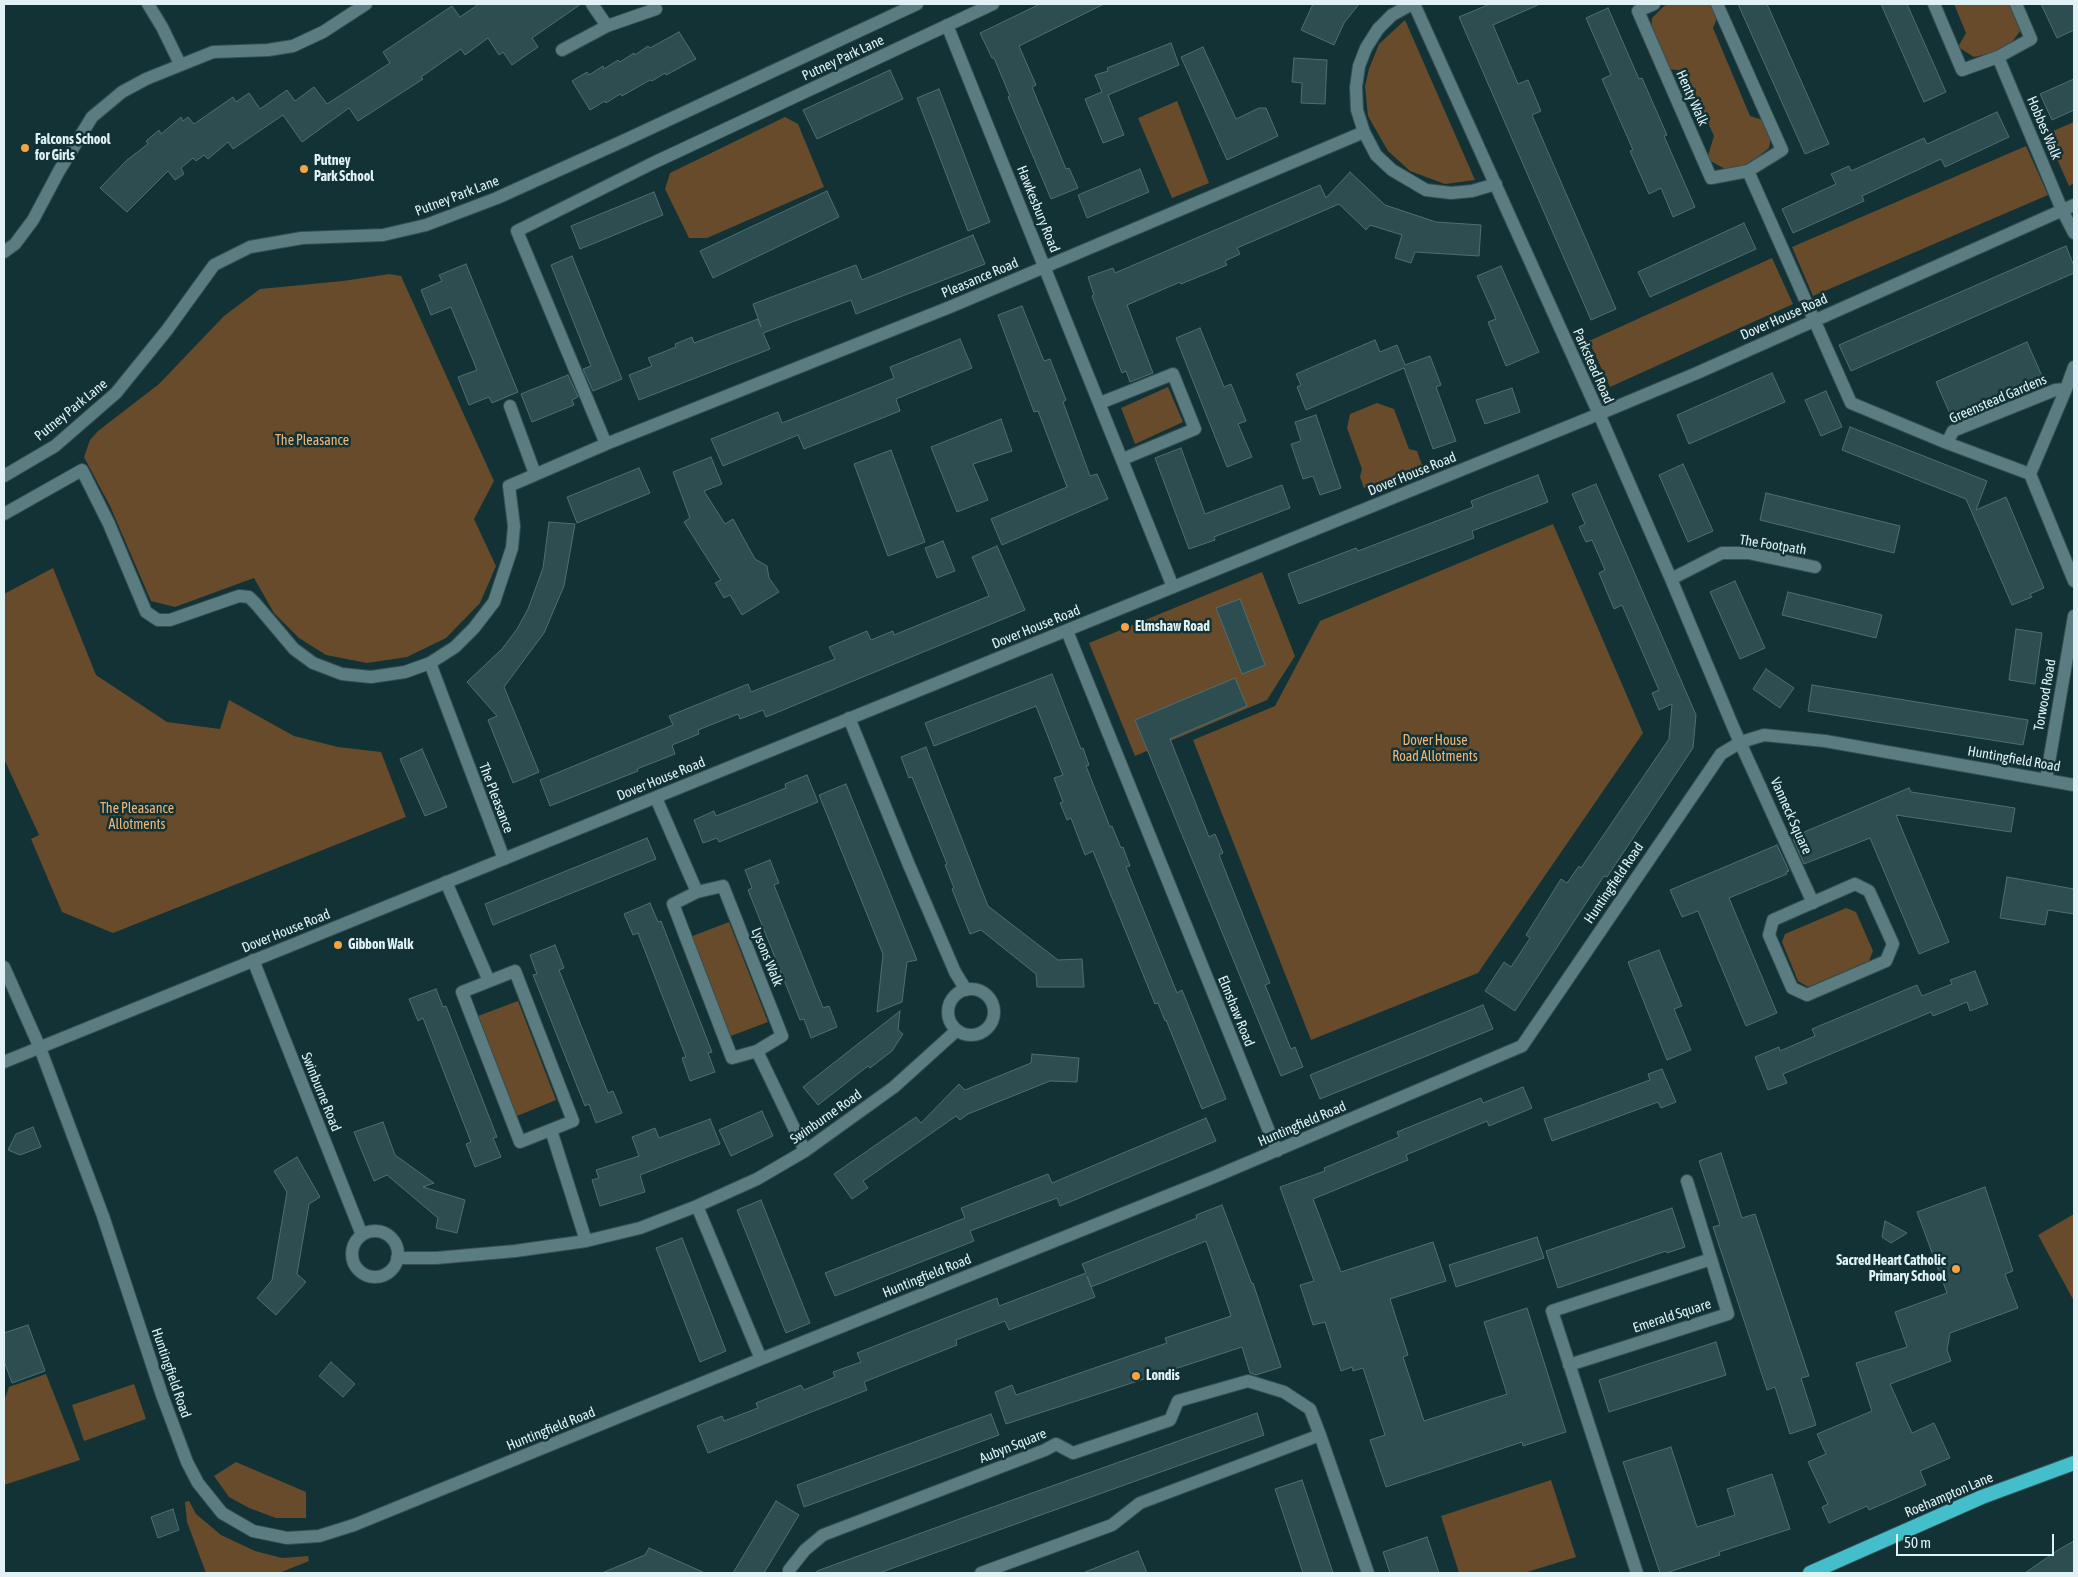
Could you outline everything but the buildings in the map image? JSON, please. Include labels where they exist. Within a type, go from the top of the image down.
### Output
[{"type":"highway","name":"Roehampton Lane","points":[[1810,1573],[1982,1497],[2074,1463]]},
{"type":"street","points":[[148,4],[162,27],[180,64]]},
{"type":"street","points":[[4,252],[15,244],[33,220],[59,171],[92,117],[122,92],[180,64],[213,52],[268,50],[293,46],[323,32],[366,4]]},
{"type":"street","points":[[592,4],[607,26]]},
{"type":"street","name":"Putney Park Lane","points":[[4,476],[55,446],[116,393],[167,330],[214,265],[250,247],[302,238],[383,235],[426,225],[497,198],[917,4]]},
{"type":"street","name":"Putney Park Lane","points":[[606,444],[517,231],[653,163],[993,4]]},
{"type":"street","points":[[1413,4],[1392,15],[1378,29],[1366,48],[1359,66],[1356,87],[1357,110],[1364,132],[1376,155],[1392,170],[1426,190],[1451,193],[1472,191],[1496,184]]},
{"type":"street","name":"Parkstead Road","points":[[1413,4],[1599,414],[1741,742]]},
{"type":"street","name":"Henty Walk","points":[[1654,4],[1638,11],[1711,178],[1748,171],[1782,150],[1717,4]]},
{"type":"street","points":[[1934,4],[1962,70],[1998,57],[2031,39],[2016,4]]},
{"type":"street","points":[[562,50],[607,26],[656,9]]},
{"type":"street","name":"Hawkesbury Road","points":[[947,25],[1173,587]]},
{"type":"street","name":"Hobbes Walk","points":[[1998,57],[2068,208]]},
{"type":"street","name":"Pleasance Road","points":[[606,444],[877,337],[1364,132]]},
{"type":"street","points":[[1748,171],[1816,320]]},
{"type":"street","points":[[2068,208],[2074,234]]},
{"type":"street","name":"Dover House Road","points":[[4,1062],[1599,414],[2068,208]]},
{"type":"street","name":"Greenstead Gardens","points":[[1816,320],[1851,403],[1946,443],[2030,474],[2074,367]]},
{"type":"street","points":[[1100,404],[1173,374],[1195,429],[1123,459]]},
{"type":"street","name":"Greenstead Gardens","points":[[1946,443],[1953,432],[2055,390],[2066,389]]},
{"type":"street","points":[[510,406],[535,474]]},
{"type":"street","points":[[4,514],[82,470],[109,524],[146,612],[158,620],[170,620],[239,596],[249,598],[294,649],[313,663],[342,674],[371,678],[405,672],[430,663],[455,647],[474,628],[494,602],[512,548],[514,526],[509,486],[606,444]]},
{"type":"street","points":[[2030,474],[2074,581]]},
{"type":"street","name":"The Footpath","points":[[1671,579],[1722,553],[1748,553],[1815,567]]},
{"type":"street","name":"Torwood Road","points":[[2046,780],[2074,616]]},
{"type":"street","name":"Elmshaw Road","points":[[1067,631],[1277,1152]]},
{"type":"street","name":"The Pleasance","points":[[430,663],[504,859]]},
{"type":"street","points":[[849,718],[912,874],[955,972],[966,990]]},
{"type":"street","name":"Huntingfield Road","points":[[4,967],[40,1048],[103,1216],[187,1462],[198,1484],[222,1513],[253,1531],[287,1538],[319,1536],[354,1525],[1277,1152],[1522,1046],[1721,754],[1741,742],[1764,735],[1825,740],[2074,785]]},
{"type":"street","name":"Vanneck Square","points":[[1741,742],[1813,903]]},
{"type":"street","points":[[656,798],[697,892]]},
{"type":"street","points":[[446,882],[489,981]]},
{"type":"street","points":[[1856,884],[1870,891],[1893,944],[1886,961],[1807,995],[1792,988],[1769,935],[1773,920],[1813,903],[1856,884]]},
{"type":"street","name":"Lysons Walk","points":[[723,886],[782,1036],[757,1051],[732,1058],[673,904],[697,892],[723,886]]},
{"type":"street","name":"Swinburne Road","points":[[253,960],[362,1235]]},
{"type":"street","points":[[515,971],[573,1121],[551,1130],[520,1142],[462,992],[515,971]]},
{"type":"street","points":[[966,990],[974,990],[987,996],[993,1009],[993,1017],[986,1030],[972,1035],[956,1031],[948,1018],[948,1010],[954,997],[966,990]]},
{"type":"street","name":"Swinburne Road","points":[[397,1258],[436,1258],[515,1251],[586,1241],[640,1228],[697,1206],[757,1179],[805,1151],[894,1087],[956,1031]]},
{"type":"street","points":[[757,1051],[805,1151]]},
{"type":"street","points":[[551,1130],[586,1241]]},
{"type":"street","name":"Emerald Square","points":[[1569,1365],[1728,1314],[1686,1181]]},
{"type":"street","points":[[697,1206],[761,1359]]},
{"type":"street","points":[[378,1231],[385,1233],[395,1244],[397,1258],[395,1265],[383,1275],[376,1276],[361,1272],[353,1260],[352,1252],[354,1245],[362,1235],[378,1231]]},
{"type":"street","points":[[1637,1573],[1552,1311],[1711,1258]]},
{"type":"street","name":"Aubyn Square","points":[[789,1573],[789,1570],[804,1550],[823,1535],[1045,1450],[1056,1444],[1073,1452],[1170,1420],[1178,1402],[1248,1381],[1284,1392],[1310,1409],[1368,1573]]},
{"type":"street","points":[[981,1573],[1112,1525],[1140,1503],[1320,1434]]},
{"type":"green space","points":[[1669,4],[1713,4],[1718,16],[1713,28],[1750,116],[1763,120],[1771,137],[1769,148],[1743,166],[1725,169],[1707,159],[1714,136],[1685,71],[1669,69],[1651,31],[1652,18],[1664,6]]},
{"type":"green space","points":[[1954,4],[2012,4],[2020,23],[2020,31],[2012,42],[1997,52],[1974,57],[1958,47],[1966,33]]},
{"type":"green space","points":[[1405,20],[1475,180],[1445,184],[1410,171],[1388,151],[1368,116],[1365,86],[1369,69],[1379,44]]},
{"type":"green space","points":[[1177,101],[1209,183],[1172,198],[1138,118]]},
{"type":"green space","points":[[785,117],[798,124],[824,187],[707,238],[689,238],[665,189],[670,173]]},
{"type":"green space","points":[[2074,122],[2074,183],[2069,186],[2046,134]]},
{"type":"green space","points":[[2026,146],[2048,195],[1813,296],[1792,247]]},
{"type":"green space","points":[[1772,258],[1793,304],[1610,387],[1589,341]]},
{"type":"green space","name":"The Pleasance","points":[[389,274],[401,276],[494,481],[474,519],[496,566],[480,603],[446,638],[407,657],[367,663],[326,655],[299,638],[274,613],[254,578],[175,607],[151,601],[110,506],[84,457],[90,440],[98,431],[159,384],[224,316],[260,289],[343,281]]},
{"type":"green space","points":[[1168,387],[1183,422],[1135,444],[1121,408]]},
{"type":"green space","points":[[1377,403],[1394,409],[1409,449],[1417,451],[1422,465],[1364,488],[1360,477],[1362,469],[1347,428],[1350,414]]},
{"type":"green space","name":"Dover House Road Allotments","points":[[1553,524],[1643,733],[1478,973],[1311,1040],[1193,740],[1275,706],[1320,621]]},
{"type":"green space","name":"The Pleasance Allotments","points":[[53,568],[96,675],[167,722],[220,729],[229,700],[294,736],[338,747],[381,752],[406,817],[113,933],[62,912],[31,839],[39,835],[4,759],[4,594]]},
{"type":"green space","points":[[1262,572],[1295,656],[1267,700],[1135,756],[1089,643]]},
{"type":"green space","points":[[1846,908],[1856,912],[1873,951],[1869,961],[1808,987],[1798,981],[1782,942],[1785,934]]},
{"type":"green space","points":[[729,922],[768,1022],[728,1037],[690,937]]},
{"type":"green space","points":[[518,1001],[556,1100],[517,1116],[478,1016]]},
{"type":"green space","points":[[2074,1214],[2074,1301],[2038,1235]]},
{"type":"green space","points":[[46,1374],[80,1460],[4,1485],[4,1401],[9,1387]]},
{"type":"green space","points":[[134,1384],[146,1419],[84,1441],[72,1405]]},
{"type":"green space","points":[[236,1462],[306,1492],[306,1518],[276,1518],[249,1508],[229,1497],[214,1476]]},
{"type":"green space","points":[[1551,1480],[1576,1557],[1524,1573],[1459,1573],[1441,1516]]},
{"type":"green space","points":[[189,1501],[196,1514],[221,1535],[255,1551],[282,1558],[308,1556],[309,1561],[279,1573],[206,1573],[187,1522],[185,1502]]},
{"type":"place","name":"Falcons School for Girls","points":[[25,148]]},
{"type":"place","name":"Putney Park School","points":[[304,169]]},
{"type":"place","name":"Elmshaw Road","points":[[1125,627]]},
{"type":"place","name":"Gibbon Walk","points":[[338,945]]},
{"type":"place","name":"Sacred Heart Catholic Primary School","points":[[1956,1269]]},
{"type":"place","name":"Londis","points":[[1136,1376]]}]
